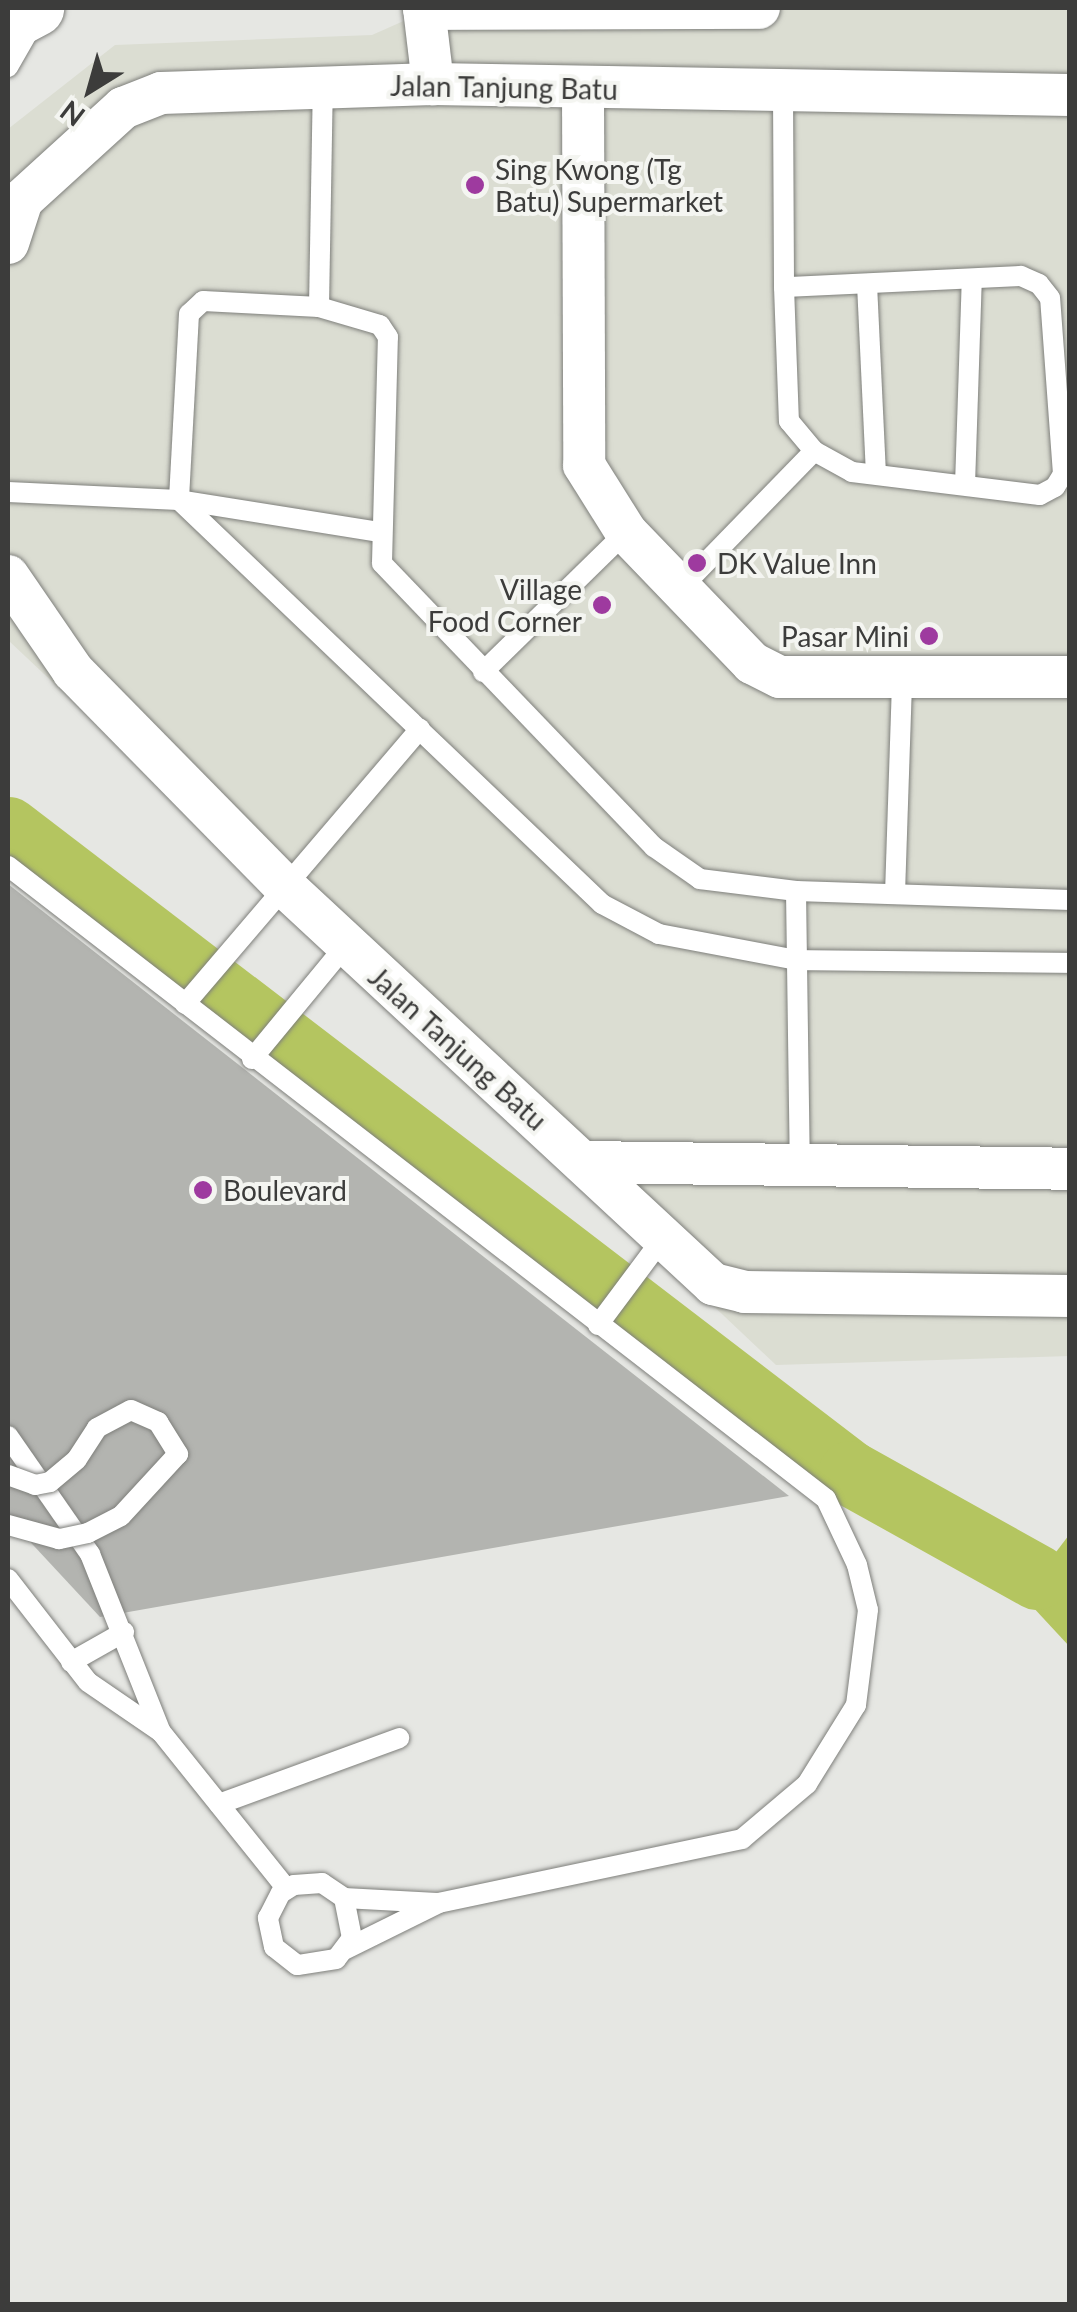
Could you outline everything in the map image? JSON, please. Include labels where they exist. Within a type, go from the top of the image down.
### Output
[{"type":"main road","points":[[8,23],[39,8]]},
{"type":"street","points":[[433,84],[424,8],[759,8]]},
{"type":"street","name":"Jalan Tanjung Batu","points":[[8,243],[22,200],[123,108],[160,93],[433,84],[1070,95]]},
{"type":"street","points":[[583,88],[584,464],[626,532],[752,663],[780,677],[902,682],[1070,677]]},
{"type":"street","name":"Jalan Tanjung Batu","points":[[8,576],[73,671],[282,884],[712,1284],[745,1292],[1070,1296]]},
{"type":"street","points":[[585,1162],[1070,1169]]},
{"type":"lane","points":[[8,67],[39,8]]},
{"type":"lane","points":[[318,307],[323,87]]},
{"type":"lane","points":[[782,92],[784,287],[789,421],[814,451],[852,472],[1040,495],[1055,487],[1063,474],[1064,405],[1050,298],[1022,276],[784,287]]},
{"type":"lane","points":[[965,485],[972,279]]},
{"type":"lane","points":[[867,284],[876,474]]},
{"type":"lane","points":[[1070,900],[796,891],[700,880],[654,847],[382,563],[378,532],[388,338],[366,318],[318,307],[203,302],[189,314],[179,500],[602,904],[660,934],[797,960],[1070,963]]},
{"type":"lane","points":[[680,590],[814,451]]},
{"type":"lane","points":[[8,492],[179,500],[378,532]]},
{"type":"lane","points":[[483,672],[626,532]]},
{"type":"lane","points":[[895,894],[902,682]]},
{"type":"lane","points":[[185,1004],[282,884],[420,730]]},
{"type":"lane","points":[[8,866],[252,1059],[826,1498],[857,1564],[868,1610],[856,1705],[807,1784],[742,1839],[439,1903],[310,1968],[284,1958],[268,1934],[268,1918],[286,1889],[322,1883],[344,1898],[439,1903]]},
{"type":"lane","points":[[796,891],[800,1163]]},
{"type":"lane","points":[[252,1059],[346,946]]},
{"type":"lane","points":[[598,1325],[662,1238]]},
{"type":"lane","points":[[8,1476],[35,1485],[50,1482],[77,1459],[97,1428],[131,1410],[158,1422],[178,1454],[120,1516],[88,1533],[58,1539],[8,1525]]},
{"type":"lane","points":[[8,1436],[90,1554],[161,1732]]},
{"type":"lane","points":[[8,1578],[88,1682],[161,1732],[286,1889]]},
{"type":"lane","points":[[72,1662],[124,1632]]},
{"type":"lane","points":[[219,1804],[400,1738]]},
{"type":"lane","points":[[344,1898],[354,1924],[346,1950]]},
{"type":"shaded area","points":[[433,8],[1069,8],[1069,1356],[776,1365],[8,640],[8,129],[115,45],[372,35]]},
{"type":"shaded area","points":[[1069,1535],[1069,1646],[1031,1605],[1037,1577]]},
{"type":"building","name":"Boulevard","points":[[8,884],[789,1496],[100,1617],[8,1518]]},
{"type":"waterway","points":[[8,829],[850,1473],[1037,1577]]},
{"type":"place","name":"Sing Kwong (Tg Batu) Supermarket","points":[[475,185]]},
{"type":"place","name":"DK Value Inn","points":[[697,563]]},
{"type":"place","name":"Village Food Corner","points":[[602,605]]},
{"type":"place","name":"Pasar Mini","points":[[929,636]]},
{"type":"place","name":"Boulevard","points":[[203,1190]]}]
